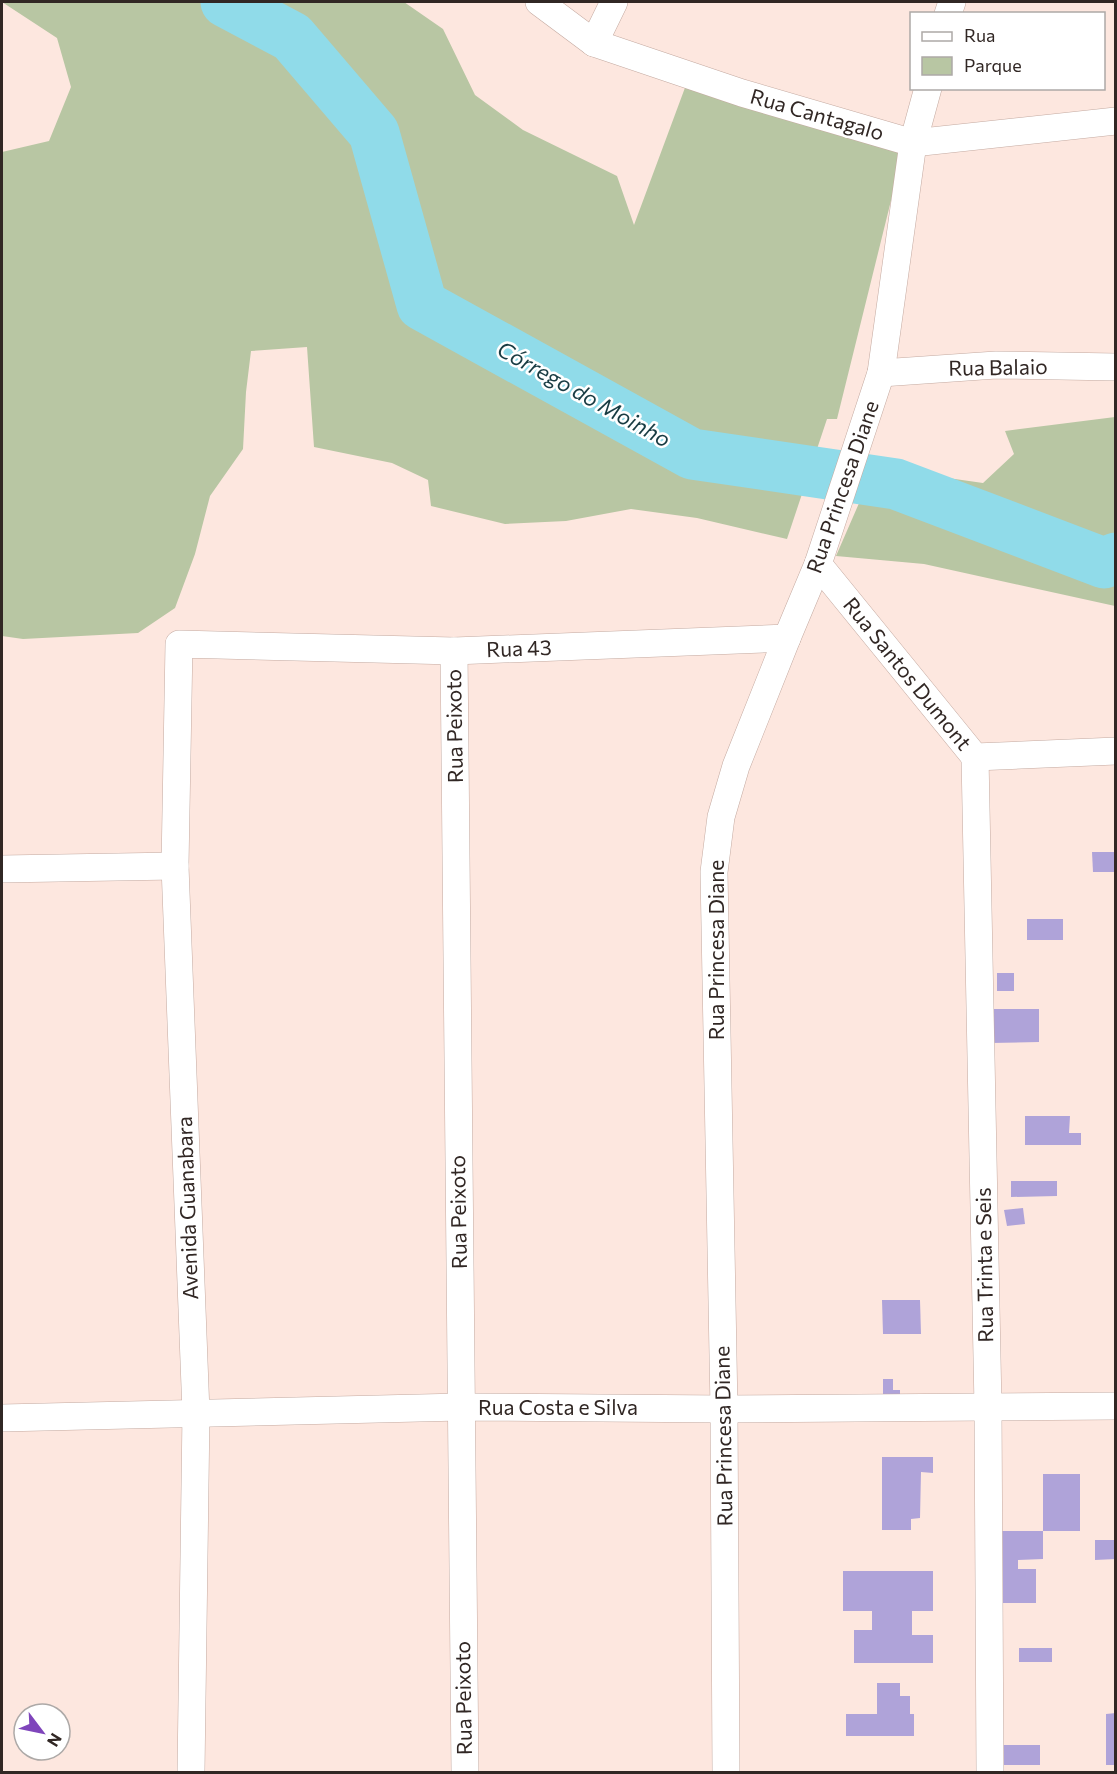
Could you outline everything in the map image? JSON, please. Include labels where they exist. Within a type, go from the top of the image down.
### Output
[{"type":"street","name":"Rua Cantagalo","points":[[539,2],[594,43],[742,93],[913,143],[1116,121]]},
{"type":"street","points":[[594,43],[614,2]]},
{"type":"street","name":"Rua Princesa Diane","points":[[726,1773],[724,1409],[714,872],[721,817],[736,766],[818,564],[881,373],[913,143],[927,90]]},
{"type":"street","name":"Rua Balaio","points":[[881,373],[996,365],[1116,367]]},
{"type":"street","name":"Rua Santos Dumont","points":[[818,564],[975,757],[1116,751]]},
{"type":"street","name":"Rua 43","points":[[179,645],[454,651],[787,638]]},
{"type":"street","name":"Avenida Guanabara","points":[[179,645],[175,866],[196,1413],[191,1773]]},
{"type":"street","name":"Rua Peixoto","points":[[454,651],[465,1773]]},
{"type":"street","name":"Rua Trinta e Seis","points":[[975,757],[987,1407],[990,1773]]},
{"type":"street","points":[[2,869],[175,866]]},
{"type":"street","name":"Rua Costa e Silva","points":[[2,1418],[461,1407],[724,1409],[1116,1406]]},
{"type":"green space","points":[[2,2],[404,2],[443,29],[475,95],[523,130],[617,176],[634,225],[686,85],[903,152],[837,419],[827,419],[787,539],[697,518],[631,509],[566,521],[505,524],[431,506],[428,480],[392,463],[314,447],[307,347],[251,351],[243,449],[210,496],[195,554],[175,608],[138,633],[23,639],[2,636],[2,152],[49,141],[71,87],[57,38]]},
{"type":"green space","points":[[1115,417],[1115,606],[924,564],[836,556],[863,494],[913,473],[983,483],[1014,454],[1005,431]]},
{"type":"building","points":[[1092,852],[1116,852],[1116,872],[1093,872]]},
{"type":"building","points":[[1027,919],[1063,919],[1063,940],[1027,940]]},
{"type":"building","points":[[997,973],[1014,973],[1014,991],[997,991]]},
{"type":"building","points":[[990,1009],[1039,1009],[1039,1042],[990,1043]]},
{"type":"building","points":[[1025,1116],[1070,1116],[1069,1133],[1081,1133],[1081,1145],[1025,1145]]},
{"type":"building","points":[[1011,1181],[1057,1181],[1057,1196],[1011,1197]]},
{"type":"building","points":[[1023,1208],[1025,1224],[1007,1226],[1004,1210]]},
{"type":"building","points":[[882,1300],[920,1300],[921,1334],[883,1334]]},
{"type":"building","points":[[883,1379],[893,1379],[893,1390],[900,1390],[900,1402],[883,1402]]},
{"type":"building","points":[[882,1457],[933,1457],[933,1473],[921,1472],[920,1518],[911,1519],[911,1530],[882,1530]]},
{"type":"building","points":[[1043,1474],[1080,1474],[1080,1531],[1043,1531]]},
{"type":"building","points":[[992,1531],[1043,1531],[1043,1559],[1018,1560],[1018,1569],[1036,1569],[1036,1603],[992,1603]]},
{"type":"building","points":[[1095,1540],[1116,1540],[1116,1559],[1095,1560]]},
{"type":"building","points":[[843,1571],[933,1571],[933,1611],[912,1611],[912,1635],[933,1635],[933,1663],[854,1663],[854,1630],[872,1630],[872,1611],[843,1611]]},
{"type":"building","points":[[1019,1648],[1052,1648],[1052,1662],[1019,1662]]},
{"type":"building","points":[[877,1683],[900,1683],[900,1696],[910,1696],[910,1714],[914,1714],[914,1736],[846,1736],[846,1714],[877,1714]]},
{"type":"building","points":[[1116,1713],[1116,1765],[1106,1765],[1106,1714]]},
{"type":"building","points":[[993,1745],[1040,1745],[1040,1765],[993,1765]]},
{"type":"waterway","name":"Córrego do Moinho","points":[[226,2],[292,37],[374,133],[422,305],[692,454],[896,484],[1104,563],[1116,558]]}]
